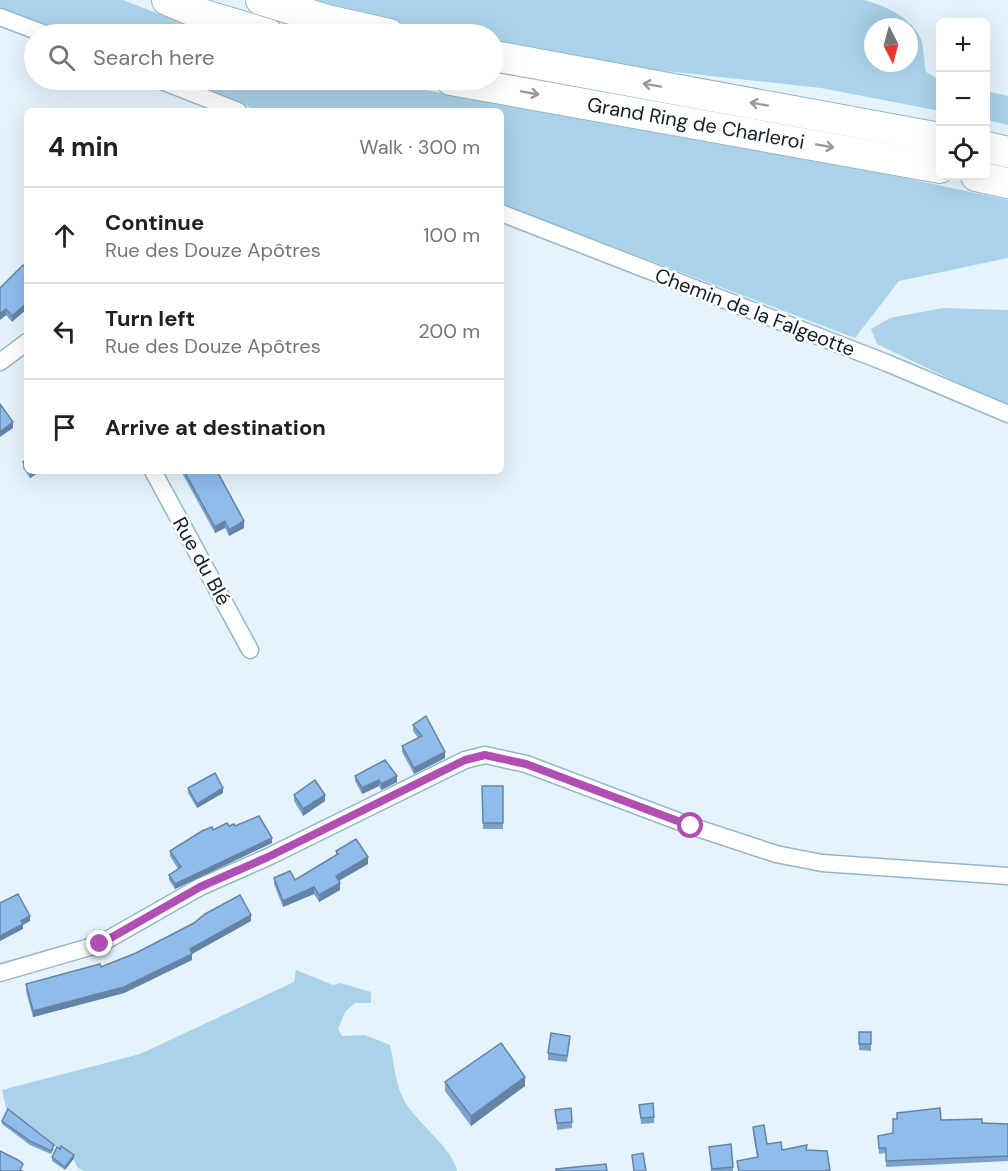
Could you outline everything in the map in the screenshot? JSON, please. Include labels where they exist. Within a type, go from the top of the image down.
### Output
[{"type":"highway","points":[[167,0],[198,13],[235,24]]},
{"type":"highway","points":[[261,0],[344,24]]},
{"type":"highway","name":"Grand Ring de Charleroi","points":[[504,58],[936,137]]},
{"type":"highway","name":"Grand Ring de Charleroi","points":[[504,90],[936,167]]},
{"type":"highway","points":[[990,148],[1008,152]]},
{"type":"highway","points":[[990,179],[1008,183]]},
{"type":"street","points":[[0,17],[24,26]]},
{"type":"street","points":[[184,90],[230,108]]},
{"type":"street","name":"Chemin de la Falgeotte","points":[[504,214],[887,363],[1008,414]]},
{"type":"street","points":[[0,362],[24,344]]},
{"type":"street","name":"Rue du Blé","points":[[155,474],[250,650]]},
{"type":"street","points":[[0,973],[100,944],[200,887],[268,857],[465,760],[485,755],[526,764],[691,826],[776,854],[822,863],[1008,876]]},
{"type":"shaded area","points":[[0,0],[123,0],[185,24],[39,24],[0,11]]},
{"type":"shaded area","points":[[308,0],[864,0],[903,18],[864,18],[864,72],[918,72],[918,33],[922,43],[926,72],[936,78],[936,110],[821,88],[656,70],[504,43],[504,24],[404,24]]},
{"type":"shaded area","points":[[207,90],[426,90],[886,174],[1008,200],[1008,258],[899,281],[855,338],[504,205],[504,108],[252,108]]},
{"type":"shaded area","points":[[990,92],[1008,96],[1008,125],[990,121]]},
{"type":"shaded area","points":[[943,308],[1008,310],[1008,407],[877,344],[871,329],[890,318]]},
{"type":"shaded area","points":[[296,970],[333,985],[340,983],[371,992],[371,1003],[355,1003],[345,1012],[338,1029],[342,1036],[365,1035],[390,1045],[402,1096],[415,1115],[441,1143],[454,1162],[457,1171],[84,1171],[78,1168],[73,1159],[7,1112],[2,1090],[140,1054],[294,982]]},
{"type":"building","points":[[24,266],[24,306],[12,316],[6,309],[0,314],[0,288]]},
{"type":"building","points":[[0,404],[13,422],[0,432]]},
{"type":"building","points":[[186,474],[219,474],[244,521],[229,530],[225,521],[215,527]]},
{"type":"building","points":[[426,716],[445,752],[414,768],[402,746],[422,736],[413,725]]},
{"type":"building","points":[[385,760],[397,776],[381,784],[379,780],[362,788],[355,776]]},
{"type":"building","points":[[215,773],[223,788],[197,804],[188,788]]},
{"type":"building","points":[[315,780],[325,795],[303,809],[294,795]]},
{"type":"building","points":[[482,786],[503,786],[503,823],[483,823]]},
{"type":"building","points":[[259,816],[272,838],[175,884],[169,875],[181,867],[170,851],[212,827],[213,830],[227,823],[229,826],[234,824],[235,826]]},
{"type":"building","points":[[356,839],[368,857],[336,876],[340,883],[319,895],[314,887],[283,901],[274,878],[290,871],[295,880],[338,854],[336,851]]},
{"type":"building","points":[[18,894],[30,916],[21,921],[23,924],[0,936],[0,903]]},
{"type":"building","points":[[240,895],[251,915],[190,949],[192,954],[124,987],[33,1011],[26,984],[100,964],[101,967],[136,953],[194,923],[205,914]]},
{"type":"building","points":[[859,1032],[871,1032],[871,1044],[859,1044]]},
{"type":"building","points":[[551,1033],[570,1036],[567,1056],[548,1053]]},
{"type":"building","points":[[501,1043],[525,1077],[471,1116],[445,1082]]},
{"type":"building","points":[[653,1103],[654,1117],[641,1118],[639,1105]]},
{"type":"building","points":[[571,1108],[572,1122],[557,1123],[555,1110]]},
{"type":"building","points":[[940,1108],[941,1120],[982,1119],[982,1123],[1008,1124],[1008,1156],[886,1161],[886,1148],[879,1148],[878,1136],[893,1133],[893,1119],[897,1119],[897,1113]]},
{"type":"building","points":[[8,1109],[54,1145],[51,1151],[30,1141],[2,1121]]},
{"type":"building","points":[[764,1125],[767,1144],[781,1142],[782,1150],[807,1145],[806,1150],[827,1151],[830,1170],[739,1171],[737,1161],[758,1157],[753,1127]]},
{"type":"building","points":[[731,1144],[733,1167],[712,1169],[709,1147]]},
{"type":"building","points":[[61,1146],[74,1155],[65,1167],[52,1157],[57,1147],[60,1149]]},
{"type":"building","points":[[0,1151],[23,1164],[20,1170],[23,1171],[0,1171]]},
{"type":"building","points":[[643,1153],[646,1171],[634,1171],[632,1155]]},
{"type":"building","points":[[606,1164],[607,1171],[556,1171],[556,1169]]},
{"type":"route","points":[[100,944],[200,887],[268,857],[465,760],[485,755],[526,764],[691,826]]}]
